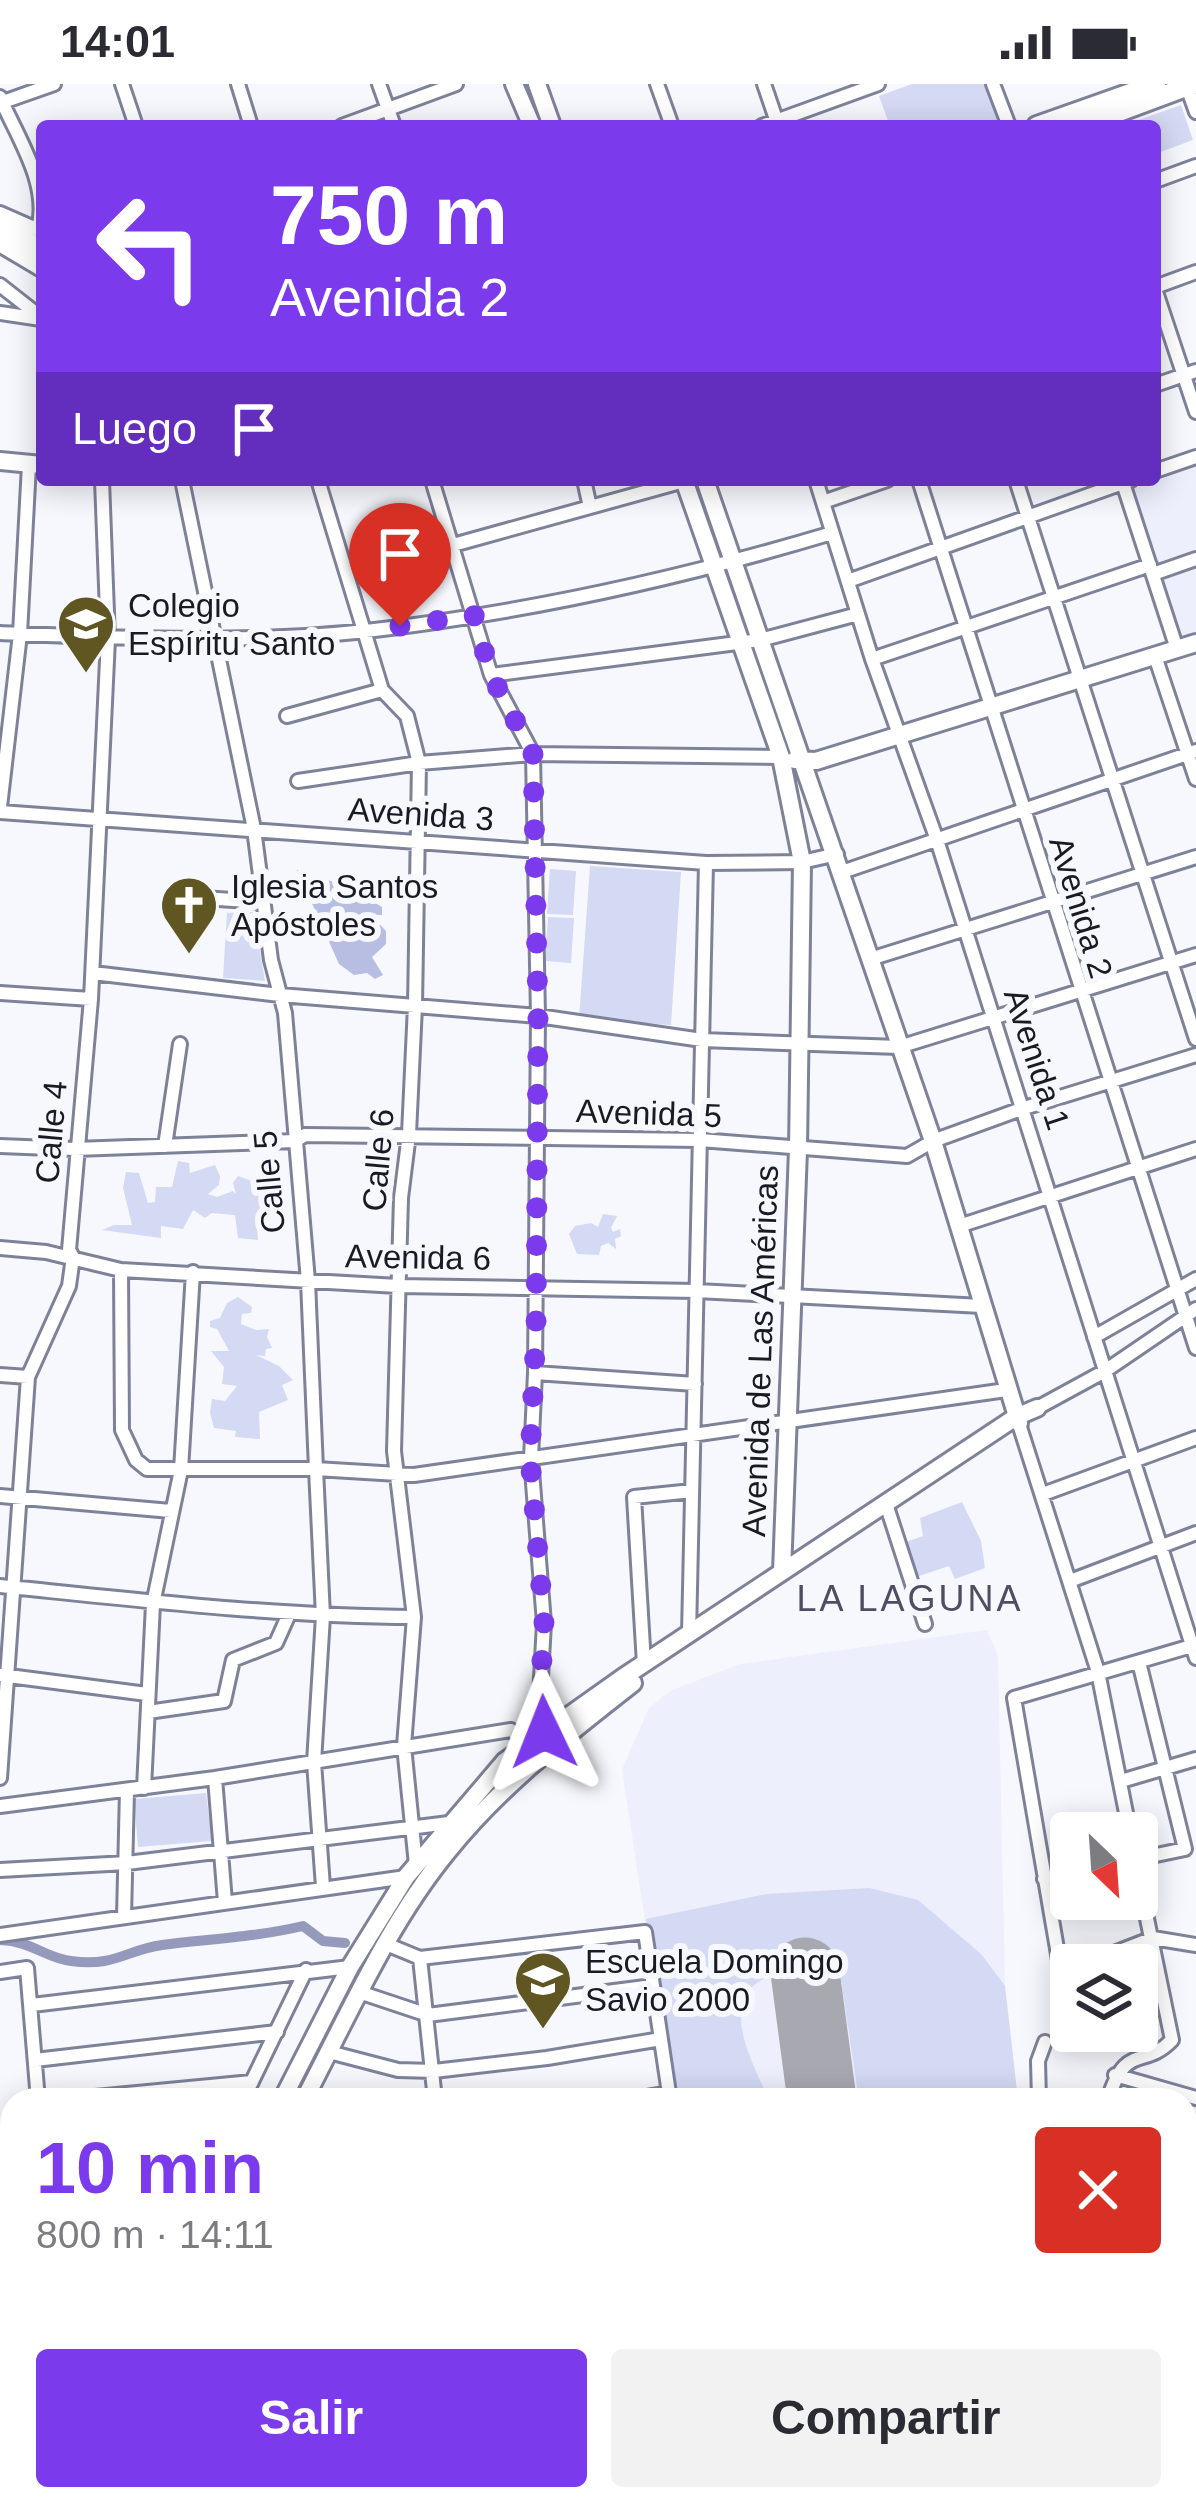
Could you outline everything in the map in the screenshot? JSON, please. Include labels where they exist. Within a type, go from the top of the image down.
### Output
[{"type":"main road","points":[[514,84],[529,120]]},
{"type":"main road","points":[[537,84],[550,120]]},
{"type":"main road","points":[[1054,120],[1156,84]]},
{"type":"main road","points":[[1097,120],[1191,85]]},
{"type":"main road","points":[[0,224],[36,235]]},
{"type":"main road","points":[[0,242],[36,263]]},
{"type":"main road","points":[[0,461],[35,465]]},
{"type":"main road","name":"Avenida de Las Américas","points":[[687,486],[724,565],[840,863],[933,1141],[1018,1420]]},
{"type":"main road","name":"Avenida de Las Américas","points":[[706,486],[724,565]]},
{"type":"main road","name":"Avenida de Las Américas","points":[[288,2088],[350,1967],[411,1871],[505,1761],[782,1572],[798,1150],[802,862],[751,641]]},
{"type":"main road","points":[[781,757],[803,762],[1196,643]]},
{"type":"main road","name":"Avenida de Las Américas","points":[[310,2088],[384,1948],[448,1851],[520,1772],[648,1672],[1037,1408]]},
{"type":"main road","points":[[782,1572],[1018,1420]]},
{"type":"main road","points":[[363,1946],[370,1954],[384,1948]]},
{"type":"main road","points":[[350,1967],[362,1967],[366,1985]]},
{"type":"street","points":[[36,171],[1,101],[54,84]]},
{"type":"street","points":[[122,84],[134,120]]},
{"type":"street","points":[[238,84],[249,120]]},
{"type":"street","points":[[379,84],[392,120]]},
{"type":"street","points":[[358,120],[456,84]]},
{"type":"street","points":[[657,84],[670,120]]},
{"type":"street","points":[[764,84],[777,120]]},
{"type":"street","points":[[785,120],[875,84]]},
{"type":"street","points":[[994,84],[1007,120]]},
{"type":"street","points":[[1191,85],[1196,112]]},
{"type":"street","points":[[1161,179],[1196,166]]},
{"type":"street","points":[[0,213],[36,234]]},
{"type":"street","points":[[1161,286],[1196,272]]},
{"type":"street","points":[[0,285],[36,313]]},
{"type":"street","points":[[1161,303],[1190,373],[1196,412]]},
{"type":"street","points":[[0,314],[36,317]]},
{"type":"street","points":[[1161,383],[1190,373]]},
{"type":"street","points":[[1161,470],[1196,457]]},
{"type":"street","points":[[0,809],[35,465]]},
{"type":"street","name":"Calle 4","points":[[0,1778],[6,1587],[20,1498],[28,1377],[64,1300],[73,1257],[69,1250],[93,974],[108,639],[102,486]]},
{"type":"street","name":"Calle 5","points":[[183,486],[254,829],[285,1012],[308,1281],[322,1616],[314,1762],[323,1887]]},
{"type":"street","name":"Calle 6","points":[[320,486],[382,690],[407,716],[419,763],[415,1006],[398,1286],[397,1475],[414,1617],[404,1746],[411,1871]]},
{"type":"street","points":[[434,486],[491,675],[533,754],[538,850],[537,1286],[530,1458],[544,1623],[539,1714],[544,1732]]},
{"type":"street","points":[[585,486],[590,507]]},
{"type":"street","points":[[452,545],[663,486]]},
{"type":"street","name":"Avenida 1","points":[[818,486],[872,659],[937,841],[1195,1649]]},
{"type":"street","points":[[823,502],[870,486]]},
{"type":"street","name":"Avenida 2","points":[[921,486],[1176,1290],[1191,1313],[1196,1348]]},
{"type":"street","points":[[1018,486],[1196,1039]]},
{"type":"street","points":[[848,581],[1112,486]]},
{"type":"street","points":[[1126,486],[1177,649]]},
{"type":"street","points":[[0,633],[215,639],[363,631],[474,615],[724,565],[832,532]]},
{"type":"street","points":[[872,659],[1052,597],[1196,559]]},
{"type":"street","points":[[491,675],[751,641],[858,614]]},
{"type":"street","points":[[1155,656],[1192,753],[1196,779]]},
{"type":"street","points":[[287,716],[382,690]]},
{"type":"street","points":[[840,863],[937,841],[1192,753]]},
{"type":"street","points":[[298,781],[419,763],[533,754],[781,757]]},
{"type":"street","name":"Avenida 3","points":[[0,809],[706,863],[840,863]]},
{"type":"street","points":[[870,958],[1196,856]]},
{"type":"street","points":[[689,1634],[706,863]]},
{"type":"street","points":[[188,897],[263,902]]},
{"type":"street","points":[[93,974],[538,1016],[702,1040],[898,1047],[1196,955]]},
{"type":"street","points":[[0,993],[91,999]]},
{"type":"street","points":[[165,1146],[180,1044]]},
{"type":"street","name":"Avenida 5","points":[[0,1146],[76,1149],[295,1142],[305,1135],[409,1134],[700,1140],[907,1156],[933,1141],[1022,1109],[1196,1055]]},
{"type":"street","points":[[959,1226],[1196,1149]]},
{"type":"street","name":"Avenida 6","points":[[0,1248],[73,1257],[121,1270],[398,1286],[537,1286],[982,1306]]},
{"type":"street","points":[[121,1270],[122,1430],[136,1460],[147,1469],[316,1469],[397,1475],[1006,1390]]},
{"type":"street","points":[[144,1787],[153,1604],[181,1471],[193,1272]]},
{"type":"street","points":[[1094,1336],[1196,1279]]},
{"type":"street","points":[[1037,1408],[1105,1371],[1191,1313]]},
{"type":"street","points":[[535,1373],[694,1384]]},
{"type":"street","points":[[0,1375],[28,1377]]},
{"type":"street","points":[[1018,1420],[1098,1672],[1126,1812]]},
{"type":"street","points":[[1043,1494],[1196,1438]]},
{"type":"street","points":[[644,1664],[634,1497],[692,1491]]},
{"type":"street","points":[[0,1496],[172,1511]]},
{"type":"street","points":[[888,1510],[925,1624]]},
{"type":"street","points":[[1070,1581],[1196,1533]]},
{"type":"street","points":[[6,1587],[289,1614],[414,1617]]},
{"type":"street","points":[[148,1712],[224,1700],[232,1660],[276,1643],[289,1614]]},
{"type":"street","points":[[1059,1944],[1043,1879],[1014,1698],[1195,1649]]},
{"type":"street","points":[[1139,1662],[1186,1849],[1158,1855]]},
{"type":"street","points":[[4,1676],[148,1694]]},
{"type":"street","points":[[0,1806],[215,1778],[511,1730],[528,1744]]},
{"type":"street","points":[[1121,1780],[1196,1759]]},
{"type":"street","points":[[215,1778],[225,1902]]},
{"type":"street","points":[[124,1917],[127,1790]]},
{"type":"street","points":[[0,1870],[127,1863],[449,1823]]},
{"type":"street","points":[[0,1935],[411,1871]]},
{"type":"street","points":[[1043,1879],[1050,1878]]},
{"type":"street","points":[[1111,2088],[1115,2075],[1132,2058],[1172,2041],[1149,1920]]},
{"type":"street","points":[[384,1948],[420,1958],[645,1932],[669,2088]]},
{"type":"street","points":[[1137,1944],[1153,1938],[1196,1945]]},
{"type":"street","points":[[420,1958],[435,2088]]},
{"type":"street","points":[[32,2005],[350,1967]]},
{"type":"street","points":[[0,1972],[27,1968],[37,2088]]},
{"type":"street","points":[[249,2088],[306,1970]]},
{"type":"street","points":[[366,1985],[428,2015],[653,1985]]},
{"type":"street","points":[[35,2060],[277,2032]]},
{"type":"street","points":[[329,2052],[398,2070],[434,2071],[661,2039]]},
{"type":"street","points":[[1039,2088],[1045,2042]]},
{"type":"street","points":[[1115,2075],[1167,2088]]},
{"type":"street","points":[[189,2088],[252,2082]]},
{"type":"shaded area","points":[[912,84],[986,84],[998,120],[888,120],[879,96]]},
{"type":"shaded area","points":[[1181,105],[1193,140],[1161,152],[1161,120],[1138,120]]},
{"type":"shaded area","points":[[1196,465],[1196,634],[1182,638],[1133,487],[1161,486],[1161,477]]},
{"type":"shaded area","points":[[590,866],[681,872],[671,1025],[579,1019]]},
{"type":"shaded area","points":[[550,869],[576,871],[573,915],[547,914]]},
{"type":"shaded area","points":[[297,870],[349,887],[382,907],[382,915],[371,915],[386,931],[386,944],[372,957],[383,975],[375,979],[367,973],[354,975],[339,964]]},
{"type":"shaded area","points":[[253,912],[265,981],[223,978],[227,913]]},
{"type":"shaded area","points":[[548,917],[574,918],[571,963],[545,961]]},
{"type":"shaded area","points":[[178,1161],[189,1163],[190,1173],[215,1165],[219,1185],[208,1194],[217,1197],[236,1194],[233,1183],[238,1176],[255,1182],[271,1177],[272,1208],[257,1228],[258,1240],[238,1238],[235,1215],[212,1213],[205,1218],[193,1210],[183,1229],[161,1226],[161,1238],[102,1230],[132,1225],[123,1188],[126,1172],[139,1173],[148,1203],[155,1202],[156,1187],[172,1187]]},
{"type":"shaded area","points":[[603,1214],[617,1216],[611,1228],[613,1232],[620,1229],[616,1249],[608,1243],[601,1246],[599,1255],[577,1254],[569,1234],[575,1226],[591,1223],[598,1227]]},
{"type":"shaded area","points":[[238,1297],[252,1307],[251,1313],[242,1314],[241,1324],[269,1329],[272,1348],[266,1349],[265,1356],[256,1355],[279,1366],[293,1380],[282,1385],[288,1400],[259,1412],[260,1439],[235,1437],[236,1431],[214,1428],[210,1413],[212,1399],[225,1401],[237,1386],[222,1384],[224,1367],[211,1351],[229,1351],[210,1321],[220,1318],[227,1303]]},
{"type":"shaded area","points":[[962,1502],[981,1541],[985,1568],[955,1579],[949,1566],[916,1577],[906,1542],[923,1536],[920,1518]]},
{"type":"shaded area","points":[[987,1630],[998,1656],[1005,1986],[1017,2088],[670,2088],[622,1769],[649,1708],[670,1691],[740,1664]]},
{"type":"shaded area","points":[[206,1793],[212,1841],[138,1847],[134,1799]]},
{"type":"shaded area","points":[[869,1888],[918,1900],[981,1954],[1005,1986],[1017,2088],[857,2088],[839,1967],[780,1973],[749,1990],[741,2020],[764,2088],[670,2088],[646,1919],[767,1894]]},
{"type":"waterway","points":[[0,1940],[86,1962],[162,1945],[303,1926],[323,1941],[345,1943]]},
{"type":"runway","points":[[805,1972],[820,2088]]},
{"type":"place","name":"Colegio Espíritu Santo","points":[[86,675]]},
{"type":"place","name":"Iglesia Santos Apóstoles","points":[[189,956]]},
{"type":"place","name":"Escuela Domingo Savio 2000","points":[[543,2031]]},
{"type":"district","name":"LA LAGUNA","points":[[910,1598]]},
{"type":"route","points":[[400,626],[474,615],[491,675],[533,754],[538,1016],[536,1330],[530,1458],[544,1623],[539,1714],[544,1732]]}]
